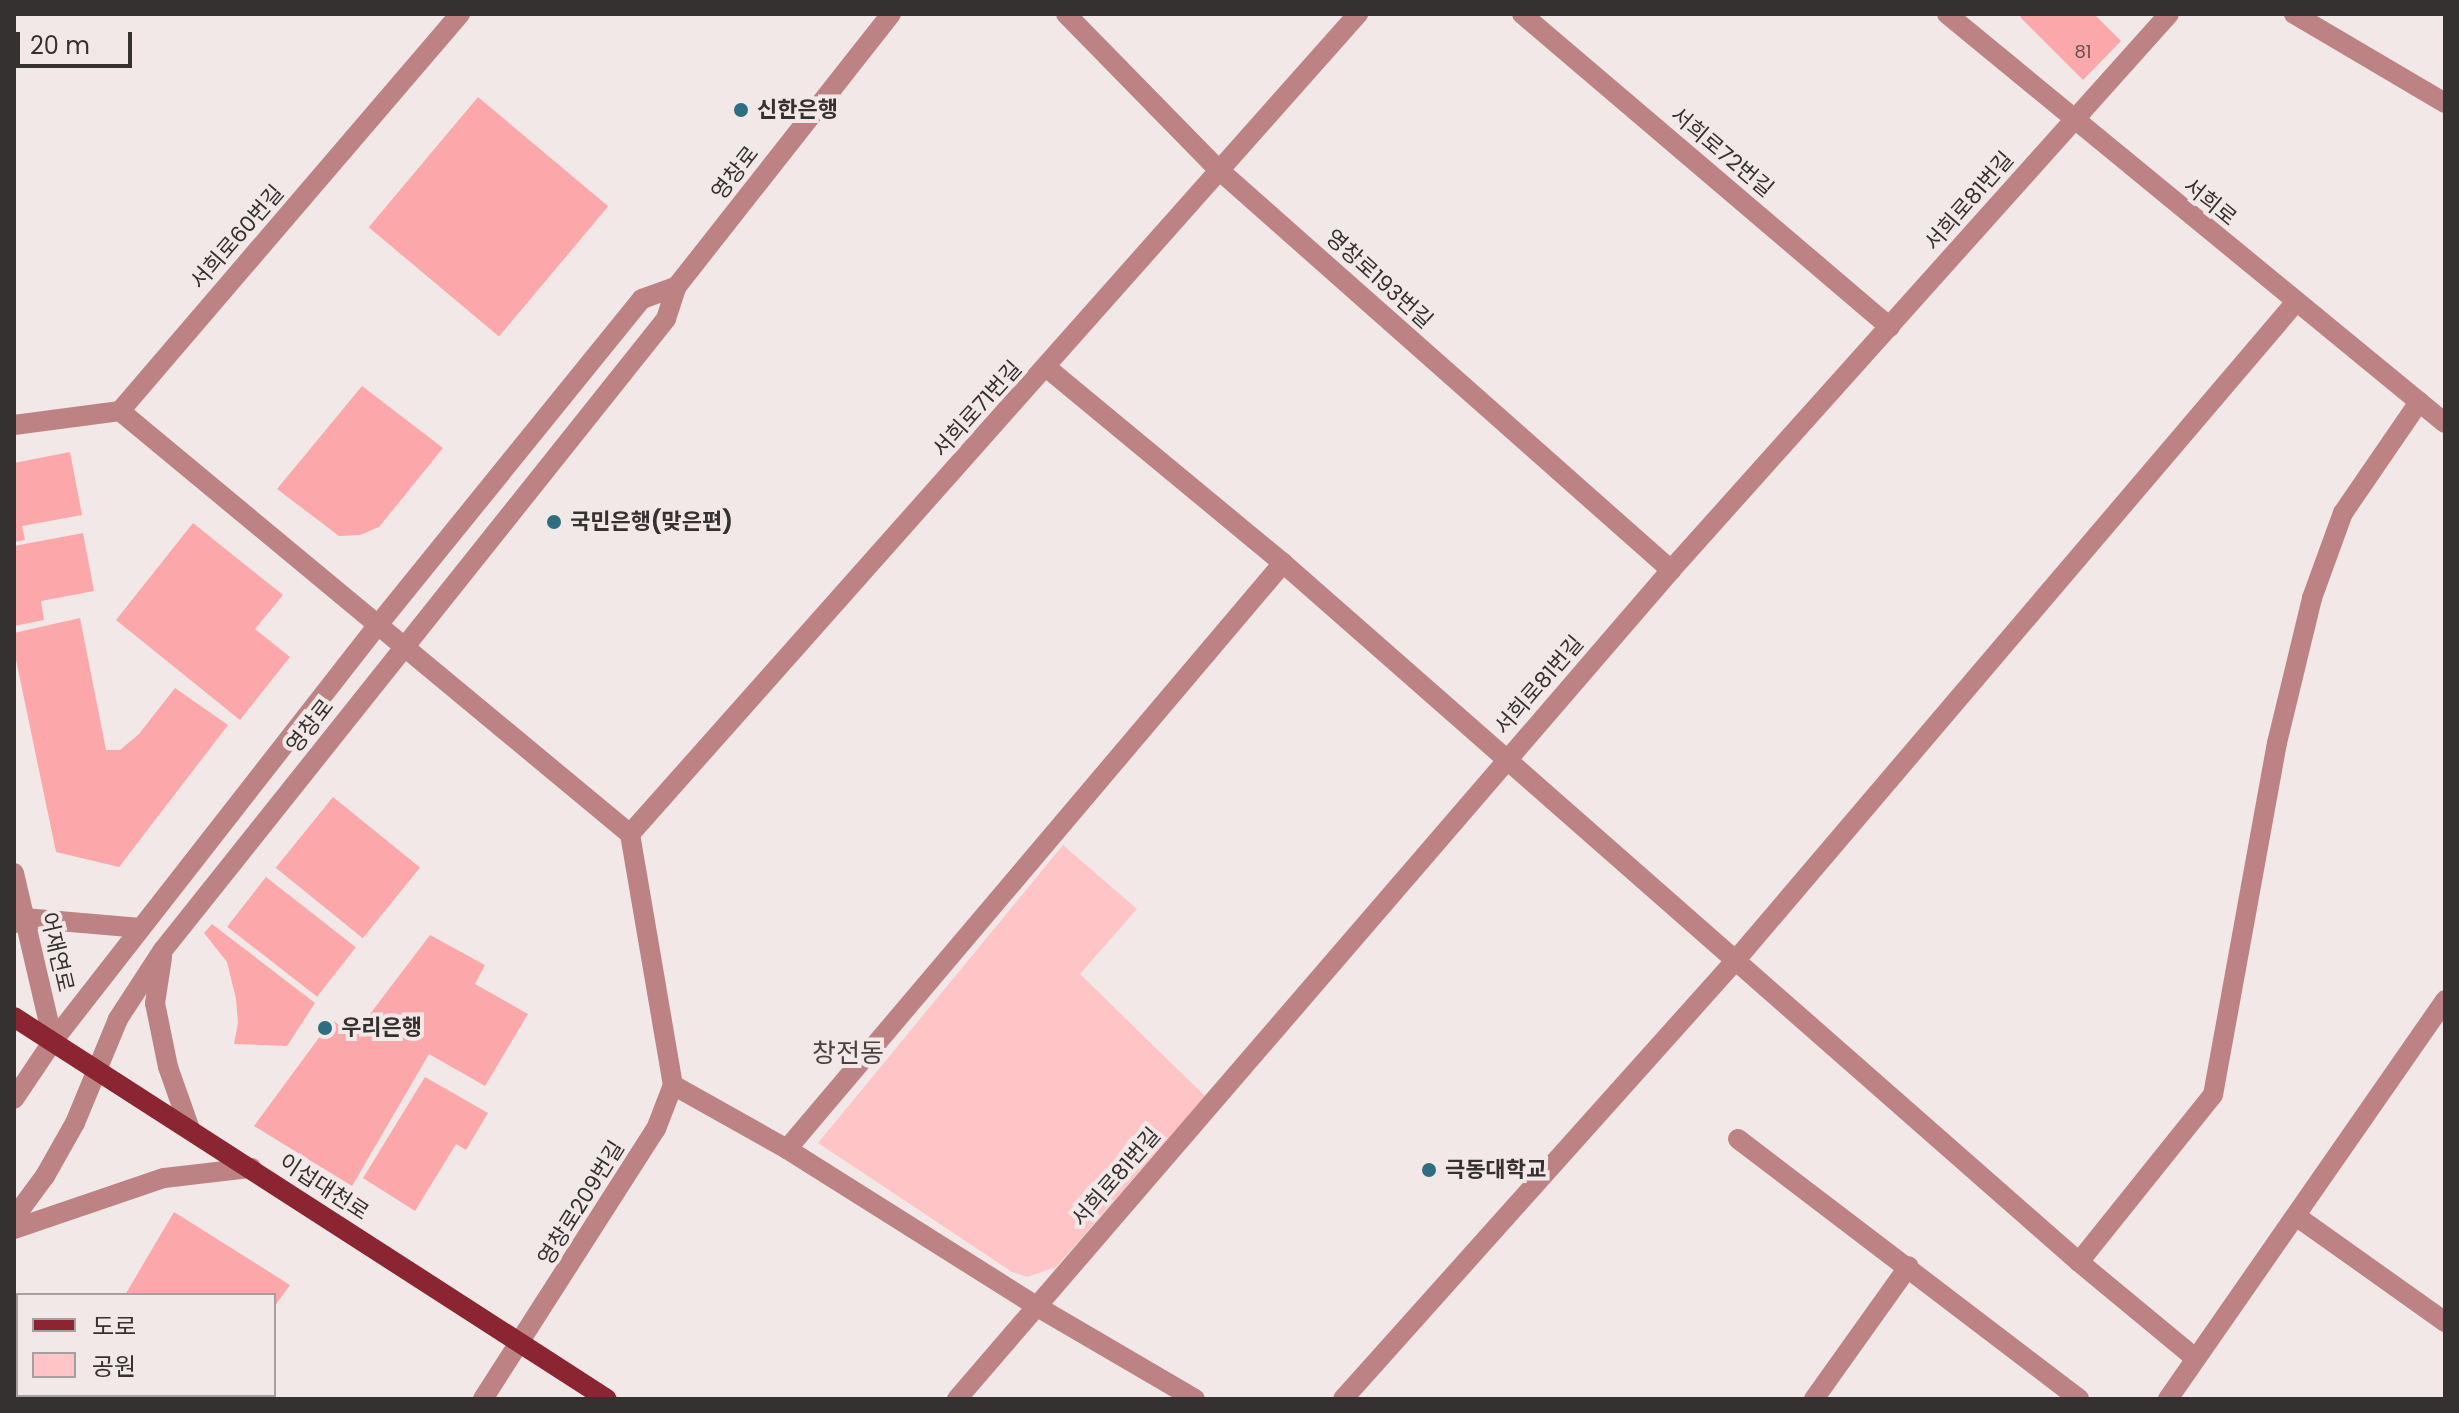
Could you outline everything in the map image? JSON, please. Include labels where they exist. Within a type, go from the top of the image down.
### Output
[{"type":"main road","name":"이섭대천로","points":[[14,1017],[607,1399]]},
{"type":"street","name":"서희로60번길","points":[[120,411],[460,14]]},
{"type":"street","name":"영창로","points":[[14,1218],[45,1176],[75,1123],[118,1019],[163,950],[666,319],[677,286],[891,14]]},
{"type":"street","name":"영창로193번길","points":[[1066,14],[1219,170],[1671,570]]},
{"type":"street","name":"서희로71번길","points":[[630,834],[1358,14]]},
{"type":"street","name":"서희로72번길","points":[[1522,14],[1890,327]]},
{"type":"street","name":"서희로","points":[[1947,14],[2072,120],[2445,423]]},
{"type":"street","name":"서희로81번길","points":[[957,1399],[1671,570],[2169,14]]},
{"type":"street","points":[[2294,14],[2445,103]]},
{"type":"street","name":"영창로","points":[[14,1099],[53,1041],[377,626],[642,299],[677,286]]},
{"type":"street","points":[[1343,1399],[1735,961],[2295,303]]},
{"type":"street","points":[[1046,367],[1283,563],[2079,1262],[2195,1358]]},
{"type":"street","points":[[2079,1262],[2213,1095],[2277,743],[2312,598],[2343,513],[2419,402]]},
{"type":"street","points":[[14,425],[120,411],[630,834],[673,1085],[787,1149],[1036,1306],[1195,1399]]},
{"type":"street","points":[[787,1149],[1283,563]]},
{"type":"street","name":"어재연로","points":[[14,873],[19,921],[53,1041]]},
{"type":"street","points":[[19,921],[141,928]]},
{"type":"street","points":[[163,950],[155,1003],[168,1067],[190,1129]]},
{"type":"street","points":[[2168,1399],[2445,1000]]},
{"type":"street","name":"영창로209번길","points":[[483,1399],[656,1129],[673,1085]]},
{"type":"street","points":[[1738,1139],[1909,1266],[2079,1399]]},
{"type":"street","points":[[14,1229],[164,1178],[251,1168]]},
{"type":"street","points":[[2296,1216],[2445,1322]]},
{"type":"street","points":[[1814,1399],[1909,1266]]},
{"type":"green space","points":[[1063,845],[1137,909],[1080,974],[1205,1096],[1056,1267],[1027,1277],[1012,1272],[818,1143]]},
{"type":"building","points":[[2023,14],[2094,14],[2121,41],[2083,80],[2020,17]]},
{"type":"building","points":[[478,97],[608,206],[499,337],[369,227]]},
{"type":"building","points":[[362,386],[443,448],[379,527],[360,535],[339,536],[277,489]]},
{"type":"building","points":[[70,452],[82,515],[22,526],[25,540],[14,542],[14,463]]},
{"type":"building","points":[[193,523],[283,595],[255,629],[290,657],[240,720],[116,620]]},
{"type":"building","points":[[83,533],[94,591],[41,601],[44,620],[14,626],[14,546]]},
{"type":"building","points":[[80,618],[106,750],[120,750],[139,734],[175,688],[228,725],[119,867],[56,852],[14,650],[14,633]]},
{"type":"building","points":[[333,797],[420,867],[363,938],[276,868]]},
{"type":"building","points":[[266,877],[356,947],[317,997],[227,927]]},
{"type":"building","points":[[212,924],[315,1003],[287,1046],[234,1044],[238,1023],[236,999],[227,962],[204,933]]},
{"type":"building","points":[[430,935],[485,965],[475,984],[528,1014],[485,1086],[429,1054],[352,1186],[254,1126],[332,1020],[354,1035]]},
{"type":"building","points":[[425,1077],[488,1113],[466,1150],[456,1144],[415,1211],[363,1178]]},
{"type":"building","points":[[174,1212],[290,1285],[276,1304],[276,1293],[126,1293]]},
{"type":"place","name":"신한은행","points":[[741,110]]},
{"type":"place","name":"국민은행(맞은편)","points":[[554,522]]},
{"type":"place","name":"우리은행","points":[[325,1028]]},
{"type":"place","name":"극동대학교","points":[[1429,1170]]},
{"type":"district","name":"창전동","points":[[848,1054]]}]
